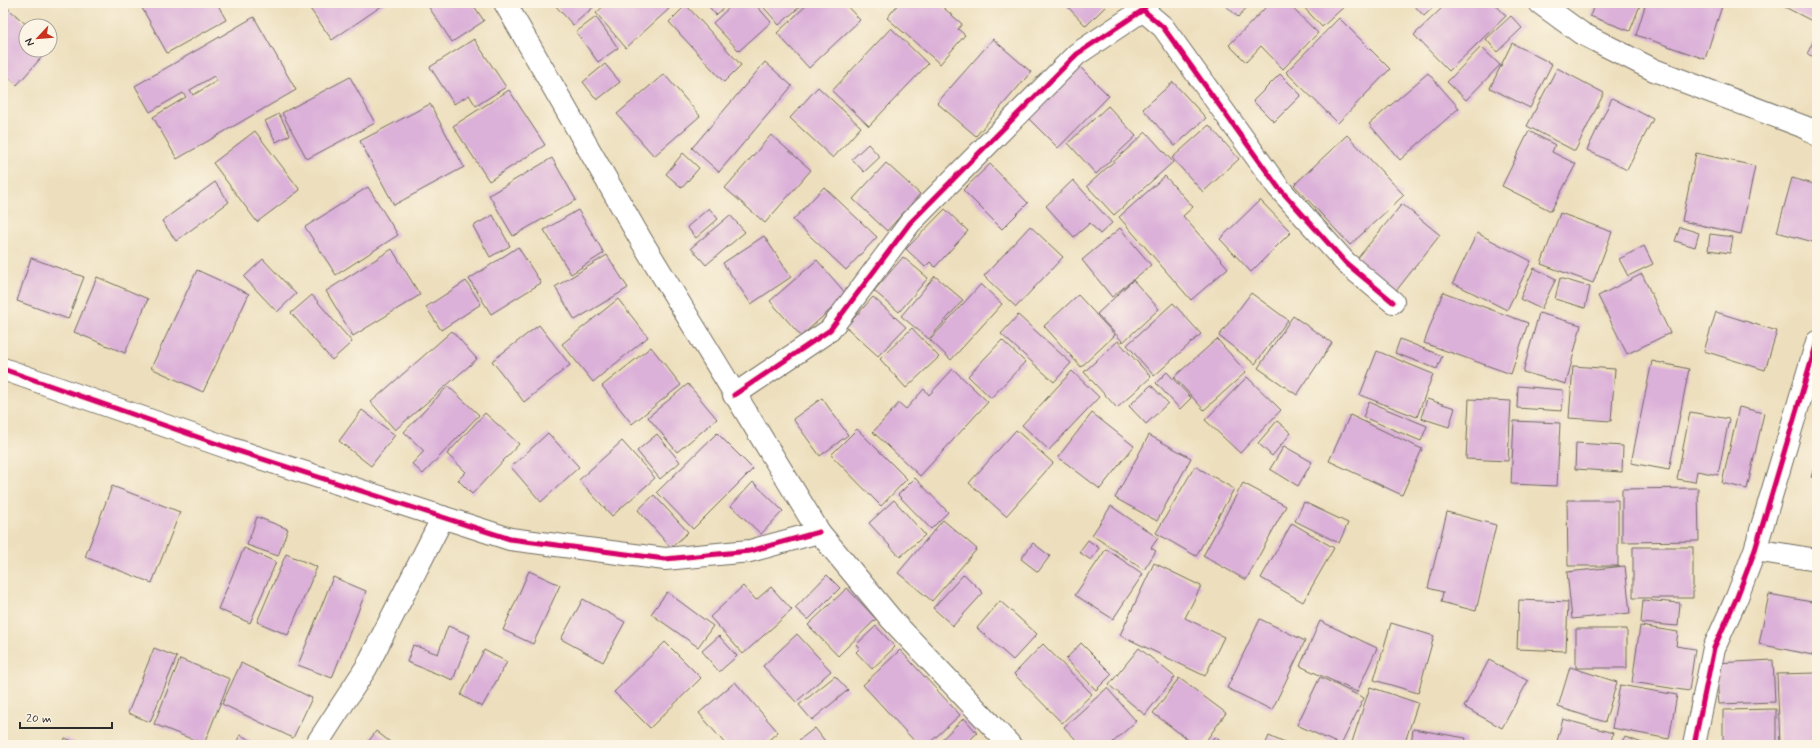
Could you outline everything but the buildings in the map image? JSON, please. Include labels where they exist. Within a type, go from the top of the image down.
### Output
[{"type":"street","points":[[505,3],[641,240],[734,395],[819,532],[892,620],[1010,745]]},
{"type":"street","points":[[1540,3],[1581,33],[1654,70],[1807,128],[1817,135]]},
{"type":"street","points":[[734,395],[830,330],[910,223],[1076,54],[1146,6],[1163,27],[1278,187],[1346,263],[1393,302]]},
{"type":"street","points":[[1694,745],[1714,648],[1737,597],[1755,550],[1817,342]]},
{"type":"street","points":[[3,369],[232,448],[510,539],[665,559],[750,551],[819,532]]},
{"type":"street","points":[[316,745],[366,668],[443,517]]},
{"type":"street","points":[[1755,550],[1817,560]]},
{"type":"cycle path","points":[[734,395],[830,330],[910,223],[1077,54],[1143,10],[1148,3]]},
{"type":"cycle path","points":[[1143,10],[1163,27],[1278,187],[1346,263],[1393,302]]},
{"type":"cycle path","points":[[1694,745],[1714,648],[1737,597],[1755,550],[1817,342]]},
{"type":"cycle path","points":[[3,369],[232,449],[510,539],[665,559],[750,551],[819,532]]}]
